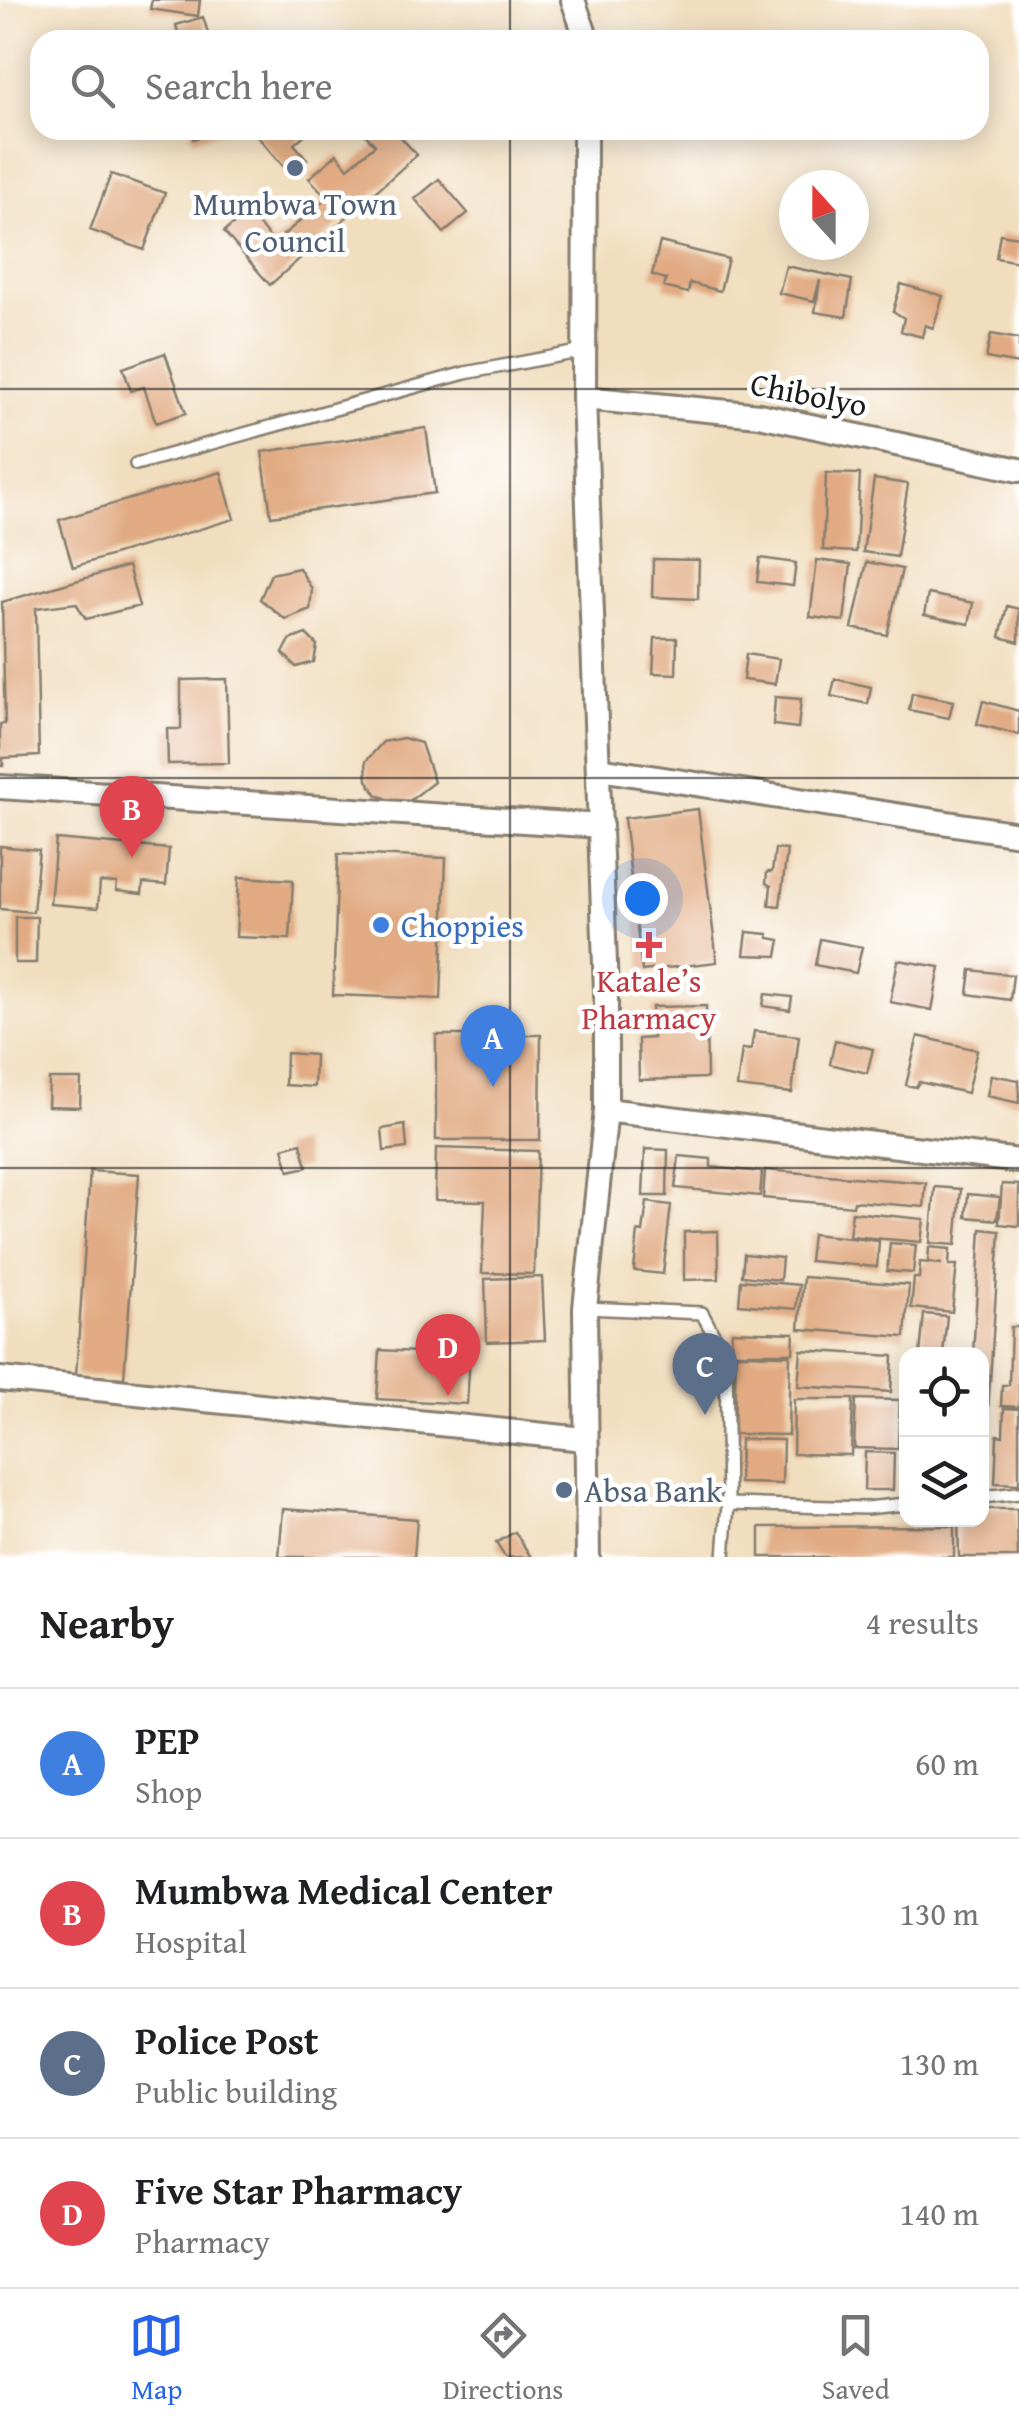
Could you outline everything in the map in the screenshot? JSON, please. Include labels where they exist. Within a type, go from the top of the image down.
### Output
[{"type":"street","points":[[573,0],[584,30]]},
{"type":"street","points":[[589,30],[593,0]]},
{"type":"street","points":[[585,140],[584,398],[606,991],[606,1110],[585,1308],[588,1557]]},
{"type":"street","name":"Chibolyo","points":[[584,398],[759,415],[1019,470]]},
{"type":"street","points":[[598,769],[1019,834]]},
{"type":"street","points":[[0,786],[600,826]]},
{"type":"street","points":[[606,1110],[1019,1161]]},
{"type":"street","points":[[0,1378],[584,1439]]},
{"type":"lane","points":[[136,464],[465,373],[584,352]]},
{"type":"lane","points":[[585,1308],[702,1313],[726,1358],[728,1504],[724,1557]]},
{"type":"lane","points":[[989,1496],[1019,1492]]},
{"type":"lane","points":[[728,1504],[866,1508],[899,1505]]},
{"type":"building","points":[[152,0],[200,0],[198,16],[150,9]]},
{"type":"building","points":[[203,17],[207,30],[177,30],[176,25]]},
{"type":"building","name":"Mumbwa Town Council","points":[[261,140],[299,140],[294,144],[307,159],[290,174]]},
{"type":"building","points":[[370,140],[403,140],[417,155],[270,285],[224,232],[248,212],[274,243],[327,198],[309,178],[337,154],[348,168],[375,145]]},
{"type":"building","points":[[111,174],[165,193],[144,250],[90,230]]},
{"type":"building","points":[[439,179],[468,213],[444,233],[415,199]]},
{"type":"building","points":[[1000,234],[1019,237],[1019,262],[996,258]]},
{"type":"building","points":[[660,242],[728,259],[720,291],[690,283],[688,293],[664,287],[666,279],[652,275]]},
{"type":"building","points":[[786,266],[852,280],[846,317],[815,312],[820,280],[814,301],[779,293]]},
{"type":"building","points":[[901,284],[943,296],[933,328],[925,325],[922,337],[901,331],[904,318],[893,311]]},
{"type":"building","points":[[991,334],[1019,339],[1019,364],[986,358]]},
{"type":"building","points":[[165,353],[186,413],[156,423],[144,387],[131,391],[123,368]]},
{"type":"building","points":[[426,428],[435,493],[271,516],[262,452]]},
{"type":"building","points":[[221,472],[234,519],[73,567],[59,520]]},
{"type":"building","points":[[826,473],[860,474],[856,552],[823,550]]},
{"type":"building","points":[[874,479],[908,484],[897,557],[863,552]]},
{"type":"building","points":[[760,558],[796,563],[793,586],[757,582]]},
{"type":"building","points":[[653,559],[699,560],[698,599],[652,597]]},
{"type":"building","points":[[817,560],[851,564],[844,621],[810,617]]},
{"type":"building","points":[[867,562],[902,569],[887,635],[852,628]]},
{"type":"building","points":[[128,566],[139,606],[86,619],[76,603],[36,608],[39,756],[3,758],[0,766],[0,724],[5,724],[2,602]]},
{"type":"building","points":[[299,568],[312,589],[310,609],[285,619],[260,599],[271,574]]},
{"type":"building","points":[[928,594],[973,603],[969,624],[924,615]]},
{"type":"building","points":[[1007,606],[1019,609],[1019,642],[1000,637]]},
{"type":"building","points":[[306,634],[317,645],[314,662],[296,667],[283,653],[290,640]]},
{"type":"building","points":[[655,638],[677,638],[676,674],[653,673]]},
{"type":"building","points":[[746,654],[779,659],[775,684],[743,680]]},
{"type":"building","points":[[227,679],[229,763],[168,764],[167,729],[181,729],[181,680]]},
{"type":"building","points":[[835,679],[871,687],[868,704],[831,696]]},
{"type":"building","points":[[912,693],[953,701],[949,718],[909,710]]},
{"type":"building","points":[[775,697],[801,699],[798,728],[773,725]]},
{"type":"building","points":[[983,701],[1019,711],[1019,735],[977,724]]},
{"type":"building","points":[[403,738],[421,743],[434,782],[404,805],[377,795],[367,780],[366,761],[383,742]]},
{"type":"building","points":[[698,809],[717,962],[642,971],[624,818]]},
{"type":"building","points":[[56,839],[169,849],[166,885],[143,883],[142,894],[116,891],[117,883],[100,882],[98,908],[50,904]]},
{"type":"building","points":[[0,846],[39,850],[33,912],[0,909]]},
{"type":"building","points":[[775,849],[787,850],[780,906],[769,905],[771,886],[766,883]]},
{"type":"building","points":[[338,854],[446,858],[441,999],[333,995]]},
{"type":"building","points":[[239,877],[293,880],[290,939],[236,937]]},
{"type":"building","points":[[15,917],[37,917],[36,963],[15,963]]},
{"type":"building","points":[[747,932],[768,934],[769,938],[780,940],[777,956],[744,955]]},
{"type":"building","points":[[820,939],[862,947],[856,973],[815,965]]},
{"type":"building","points":[[898,960],[940,967],[932,1010],[890,1002]]},
{"type":"building","points":[[971,970],[1013,975],[1010,1000],[968,994]]},
{"type":"building","points":[[765,994],[792,997],[790,1010],[763,1006]]},
{"type":"building","points":[[706,1006],[707,1078],[639,1080],[638,1039],[653,1038],[652,1007]]},
{"type":"building","points":[[754,1031],[799,1036],[792,1093],[737,1087],[742,1049],[751,1050]]},
{"type":"building","points":[[436,1035],[541,1035],[540,1140],[436,1140]]},
{"type":"building","points":[[918,1036],[977,1050],[967,1093],[919,1082],[916,1087],[906,1085]]},
{"type":"building","points":[[835,1040],[873,1049],[867,1073],[830,1064]]},
{"type":"building","points":[[286,1053],[315,1055],[314,1087],[285,1085]]},
{"type":"building","points":[[991,1075],[1019,1080],[1019,1103],[987,1096]]},
{"type":"building","points":[[49,1079],[81,1079],[80,1107],[48,1106]]},
{"type":"building","points":[[405,1125],[407,1148],[384,1151],[382,1129]]},
{"type":"building","points":[[301,1143],[307,1167],[289,1171],[283,1148]]},
{"type":"building","points":[[436,1148],[538,1151],[534,1274],[482,1273],[485,1201],[435,1200]]},
{"type":"building","points":[[645,1149],[668,1150],[667,1196],[643,1196]]},
{"type":"building","points":[[679,1156],[711,1159],[711,1167],[762,1172],[760,1196],[675,1188]]},
{"type":"building","points":[[765,1170],[926,1183],[924,1207],[763,1198]]},
{"type":"building","points":[[90,1171],[139,1174],[124,1378],[76,1375]]},
{"type":"building","points":[[1002,1184],[1019,1185],[1019,1226],[999,1224]]},
{"type":"building","points":[[935,1187],[961,1189],[956,1245],[930,1243]]},
{"type":"building","points":[[968,1194],[1000,1197],[997,1220],[966,1217]]},
{"type":"building","points":[[647,1202],[671,1205],[663,1274],[634,1271],[638,1231],[643,1232]]},
{"type":"building","points":[[852,1212],[924,1219],[921,1242],[849,1236]]},
{"type":"building","points":[[981,1229],[1000,1231],[989,1396],[989,1347],[973,1347]]},
{"type":"building","points":[[718,1231],[719,1279],[684,1280],[684,1232]]},
{"type":"building","points":[[812,1234],[879,1241],[877,1267],[809,1261]]},
{"type":"building","points":[[890,1243],[916,1245],[913,1273],[887,1271]]},
{"type":"building","points":[[929,1247],[950,1249],[949,1265],[957,1265],[952,1312],[911,1308],[920,1262],[942,1264],[928,1262]]},
{"type":"building","points":[[744,1254],[782,1258],[780,1280],[742,1276]]},
{"type":"building","points":[[542,1277],[545,1340],[487,1342],[485,1279]]},
{"type":"building","points":[[803,1277],[909,1285],[905,1337],[799,1329]]},
{"type":"building","points":[[741,1280],[799,1285],[796,1309],[739,1304]]},
{"type":"building","points":[[924,1314],[947,1316],[944,1347],[921,1347]]},
{"type":"building","points":[[1011,1327],[1019,1327],[1019,1407],[1001,1406],[1002,1385],[1009,1385]]},
{"type":"building","points":[[732,1331],[794,1333],[793,1353],[731,1353]]},
{"type":"building","points":[[380,1350],[470,1355],[467,1404],[377,1399]]},
{"type":"building","points":[[801,1350],[893,1356],[891,1392],[798,1386]]},
{"type":"building","points":[[736,1354],[790,1355],[788,1435],[734,1434]]},
{"type":"building","points":[[794,1399],[853,1399],[851,1455],[793,1454]]},
{"type":"building","points":[[856,1399],[899,1400],[898,1449],[854,1448]]},
{"type":"building","points":[[1004,1408],[1019,1409],[1019,1484],[995,1483],[997,1435],[1003,1436]]},
{"type":"building","points":[[740,1439],[783,1440],[782,1484],[739,1483]]},
{"type":"building","points":[[865,1452],[894,1453],[893,1490],[864,1490]]},
{"type":"building","points":[[283,1509],[417,1519],[414,1557],[279,1557]]},
{"type":"building","points":[[989,1509],[1017,1509],[1018,1557],[959,1557],[958,1527],[989,1527]]},
{"type":"building","points":[[760,1527],[954,1527],[954,1557],[760,1557]]},
{"type":"building","points":[[515,1532],[531,1557],[505,1557],[496,1543]]},
{"type":"place","name":"Mumbwa Town Council","points":[[295,168]]},
{"type":"place","name":"Mumbwa Medical Center","points":[[132,858]]},
{"type":"place","name":"Choppies","points":[[381,925]]},
{"type":"place","name":"Katale’s Pharmacy","points":[[649,945]]},
{"type":"place","name":"PEP","points":[[493,1087]]},
{"type":"place","name":"Five Star Pharmacy","points":[[448,1396]]},
{"type":"place","name":"Police Post","points":[[705,1415]]},
{"type":"place","name":"Absa Bank","points":[[564,1490]]}]
